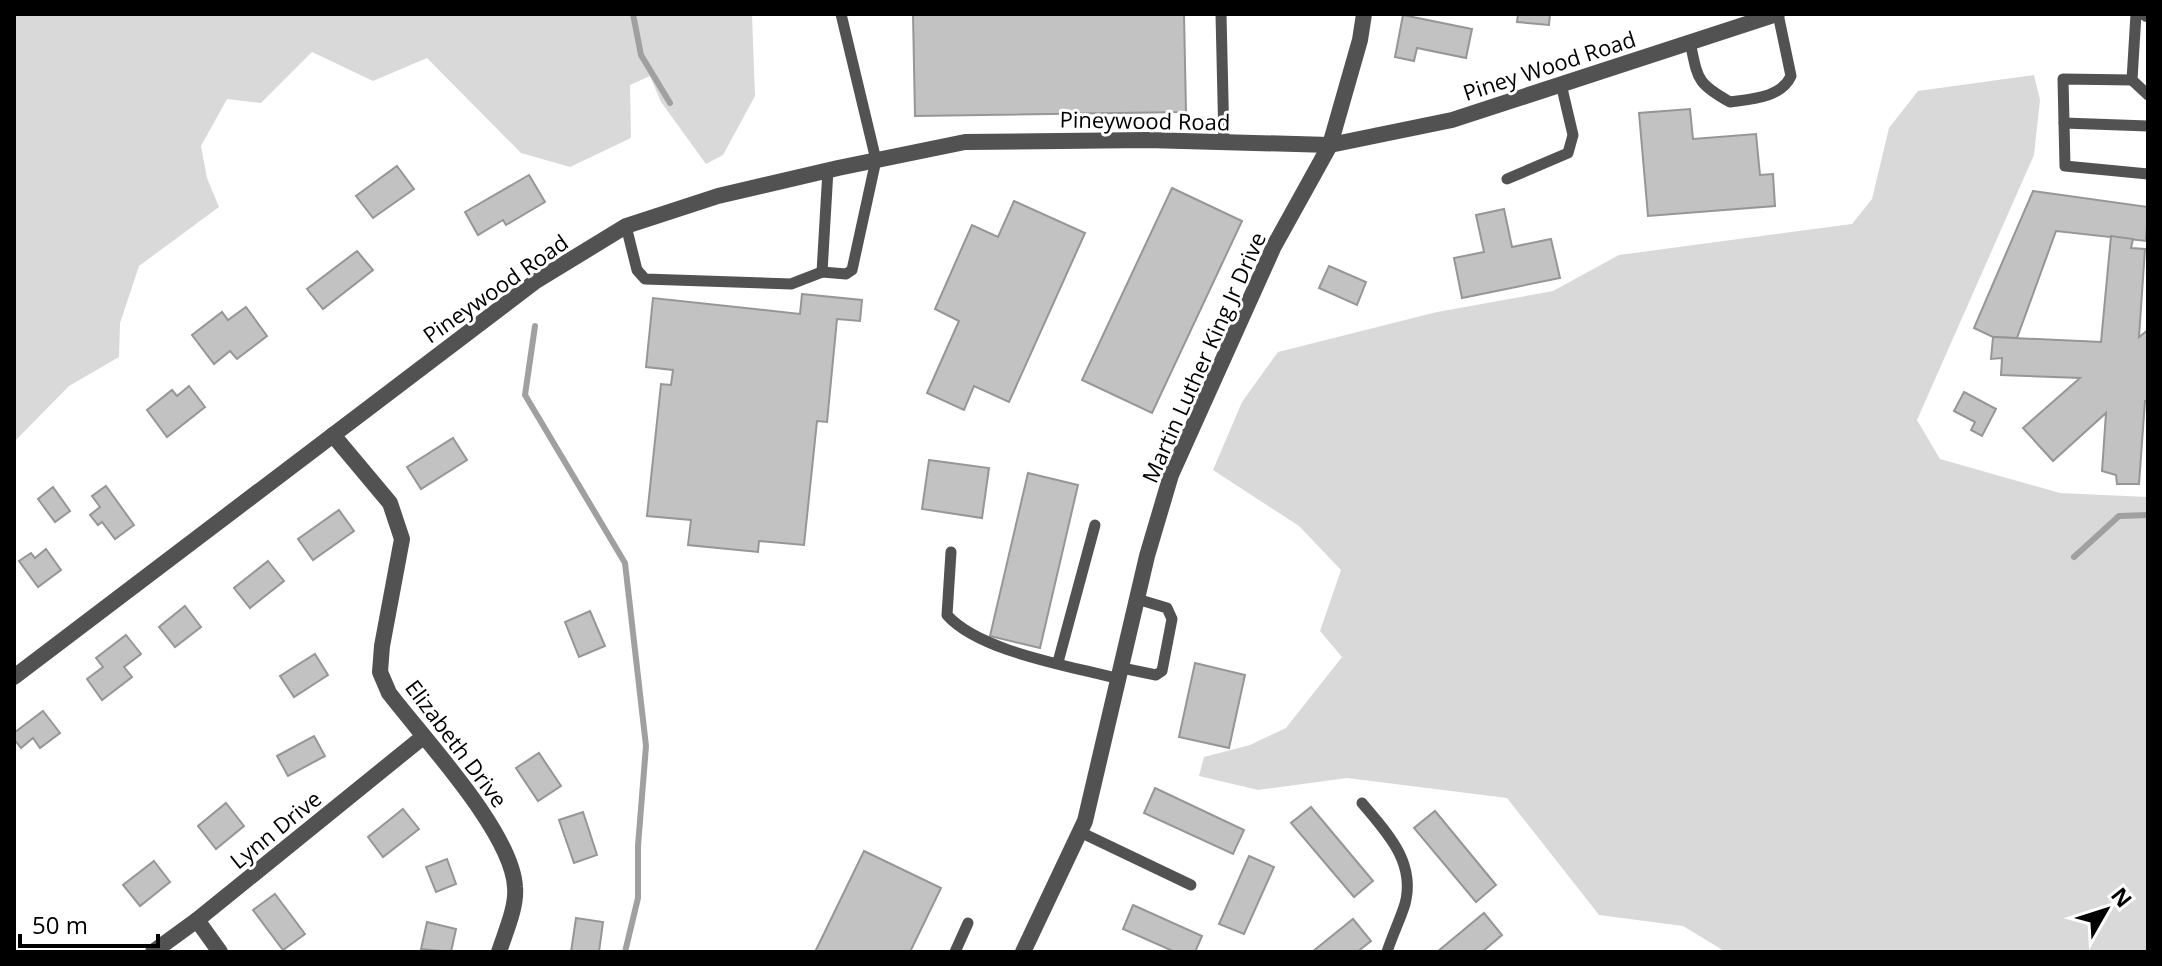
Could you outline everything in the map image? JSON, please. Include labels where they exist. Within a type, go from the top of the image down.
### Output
[{"type":"street","name":"Martin Luther King Jr Drive","points":[[1023,952],[1085,821],[1147,556],[1171,475],[1274,246],[1330,145],[1360,40],[1364,14]]},
{"type":"street","name":"Piney Wood Road","points":[[1330,145],[1452,120],[1778,14]]},
{"type":"street","name":"Pineywood Road","points":[[14,677],[536,281],[626,226],[718,196],[965,142],[1147,140],[1330,145]]},
{"type":"street","name":"Elizabeth Drive","points":[[333,435],[390,503],[402,539],[386,621],[380,672],[389,693],[490,821],[509,859],[516,888],[499,952]]},
{"type":"street","name":"Lynn Drive","points":[[153,952],[423,737]]},
{"type":"street","points":[[197,920],[220,952]]},
{"type":"lane","points":[[626,226],[637,270],[645,279],[791,284],[822,272],[846,274],[852,270],[876,160],[841,14]]},
{"type":"lane","points":[[1221,14],[1224,142]]},
{"type":"lane","points":[[1690,42],[1698,77],[1709,90],[1730,102],[1778,92],[1787,85],[1791,76],[1778,14]]},
{"type":"lane","points":[[2132,80],[2136,14]]},
{"type":"lane","points":[[2148,95],[2132,80],[2063,79],[2065,166],[2148,174]]},
{"type":"lane","points":[[1507,179],[1568,153],[1573,135],[1561,84]]},
{"type":"lane","points":[[2064,123],[2148,126]]},
{"type":"lane","points":[[822,272],[828,170]]},
{"type":"lane","points":[[1058,662],[1095,525]]},
{"type":"lane","points":[[951,552],[947,615],[958,627],[1000,647],[1058,662],[1121,674],[1156,675],[1162,671],[1172,619],[1167,608],[1137,599]]},
{"type":"lane","points":[[1362,803],[1397,844],[1409,882],[1405,904],[1387,952]]},
{"type":"lane","points":[[1080,832],[1191,885]]},
{"type":"lane","points":[[955,952],[968,923]]},
{"type":"shaded area","points":[[14,14],[752,14],[755,96],[723,155],[706,164],[661,102],[650,76],[630,85],[631,138],[570,167],[521,153],[427,58],[373,81],[312,52],[261,103],[227,99],[201,146],[207,178],[219,207],[139,266],[120,323],[119,357],[69,386],[14,442]]},
{"type":"shaded area","points":[[2034,75],[2040,100],[2034,155],[1917,420],[1940,459],[2060,493],[2148,497],[2148,952],[1726,952],[1683,926],[1599,915],[1507,798],[1347,778],[1258,790],[1199,776],[1204,757],[1250,745],[1286,728],[1342,657],[1320,631],[1341,570],[1299,526],[1213,470],[1242,402],[1278,352],[1437,312],[1553,291],[1619,255],[1852,224],[1872,199],[1889,128],[1918,91]]},
{"type":"building","points":[[913,14],[1184,14],[1186,112],[915,116]]},
{"type":"building","points":[[1518,14],[1550,14],[1549,25],[1517,22]]},
{"type":"building","points":[[1403,15],[1472,29],[1466,58],[1417,48],[1414,61],[1395,57]]},
{"type":"building","points":[[1690,109],[1693,139],[1756,134],[1760,175],[1773,174],[1775,206],[1648,216],[1639,113]]},
{"type":"building","points":[[397,166],[414,189],[373,218],[356,196]]},
{"type":"building","points":[[529,175],[545,202],[506,225],[503,220],[478,235],[465,212]]},
{"type":"building","points":[[1172,188],[1242,221],[1152,413],[1082,380]]},
{"type":"building","points":[[2033,191],[2148,207],[2146,241],[2056,231],[2017,338],[1993,337],[1974,328]]},
{"type":"building","points":[[1014,201],[1085,233],[1009,402],[974,386],[964,410],[927,393],[959,321],[935,309],[972,225],[998,237]]},
{"type":"building","points":[[1504,209],[1512,247],[1551,239],[1560,278],[1462,298],[1454,258],[1484,252],[1476,215]]},
{"type":"building","points":[[2111,236],[2133,239],[2131,248],[2145,249],[2139,337],[2148,330],[2148,401],[2145,401],[2139,484],[2117,484],[2116,475],[2102,471],[2106,413],[2053,461],[2023,428],[2080,378],[2001,375],[2002,358],[1991,359],[1993,337],[2101,342]]},
{"type":"building","points":[[357,251],[373,270],[323,309],[307,289]]},
{"type":"building","points":[[1329,266],[1366,282],[1357,305],[1319,288]]},
{"type":"building","points":[[802,294],[862,300],[860,321],[837,319],[827,422],[817,421],[804,545],[759,541],[758,552],[688,545],[691,520],[647,516],[661,384],[671,385],[673,370],[646,367],[653,298],[800,314]]},
{"type":"building","points":[[246,307],[267,336],[237,359],[230,351],[214,364],[192,335],[222,312],[228,320]]},
{"type":"building","points":[[189,386],[205,407],[167,437],[147,410],[172,390],[177,396]]},
{"type":"building","points":[[1964,392],[1996,409],[1982,436],[1971,430],[1975,422],[1954,411]]},
{"type":"building","points":[[453,438],[467,460],[421,489],[407,467]]},
{"type":"building","points":[[929,460],[989,468],[982,518],[922,509]]},
{"type":"building","points":[[1028,473],[1078,485],[1040,648],[990,636]]},
{"type":"building","points":[[106,486],[134,525],[115,539],[102,522],[98,525],[90,515],[100,507],[92,496]]},
{"type":"building","points":[[53,487],[70,511],[55,522],[38,499]]},
{"type":"building","points":[[339,510],[354,531],[313,560],[298,539]]},
{"type":"building","points":[[46,549],[61,570],[38,587],[19,561],[31,553],[35,558]]},
{"type":"building","points":[[268,561],[284,581],[250,608],[234,588]]},
{"type":"building","points":[[185,606],[201,627],[175,647],[159,627]]},
{"type":"building","points":[[590,611],[605,646],[579,657],[565,622]]},
{"type":"building","points":[[126,635],[141,654],[124,667],[132,677],[102,700],[87,679],[103,667],[96,658]]},
{"type":"building","points":[[315,654],[328,675],[294,697],[280,676]]},
{"type":"building","points":[[1195,663],[1245,675],[1229,748],[1179,737]]},
{"type":"building","points":[[43,711],[60,733],[40,748],[33,738],[21,748],[14,739],[14,733]]},
{"type":"building","points":[[314,736],[325,756],[288,776],[277,756]]},
{"type":"building","points":[[539,753],[561,786],[538,801],[516,768]]},
{"type":"building","points":[[1155,788],[1244,830],[1233,854],[1144,813]]},
{"type":"building","points":[[226,803],[244,826],[216,849],[198,826]]},
{"type":"building","points":[[1311,807],[1373,881],[1354,897],[1291,823]]},
{"type":"building","points":[[403,809],[419,829],[383,857],[368,837]]},
{"type":"building","points":[[1435,811],[1496,885],[1476,902],[1414,828]]},
{"type":"building","points":[[583,812],[597,855],[574,863],[559,820]]},
{"type":"building","points":[[864,851],[941,888],[910,952],[815,952]]},
{"type":"building","points":[[1249,856],[1274,867],[1244,934],[1219,924]]},
{"type":"building","points":[[447,859],[456,884],[436,892],[426,867]]},
{"type":"building","points":[[154,861],[170,882],[140,906],[123,885]]},
{"type":"building","points":[[275,894],[305,934],[283,950],[253,910]]},
{"type":"building","points":[[1133,905],[1202,936],[1195,952],[1175,952],[1123,929]]},
{"type":"building","points":[[1484,913],[1502,935],[1482,952],[1437,952]]},
{"type":"building","points":[[576,918],[603,922],[599,952],[571,952]]},
{"type":"building","points":[[1353,919],[1371,941],[1357,952],[1312,952]]},
{"type":"building","points":[[427,922],[456,929],[451,952],[421,949]]},
{"type":"waterway","points":[[633,14],[641,55],[670,103]]},
{"type":"waterway","points":[[535,326],[525,395],[625,563],[646,746],[638,846],[638,898],[625,952]]},
{"type":"waterway","points":[[2074,557],[2119,516],[2148,515]]}]
